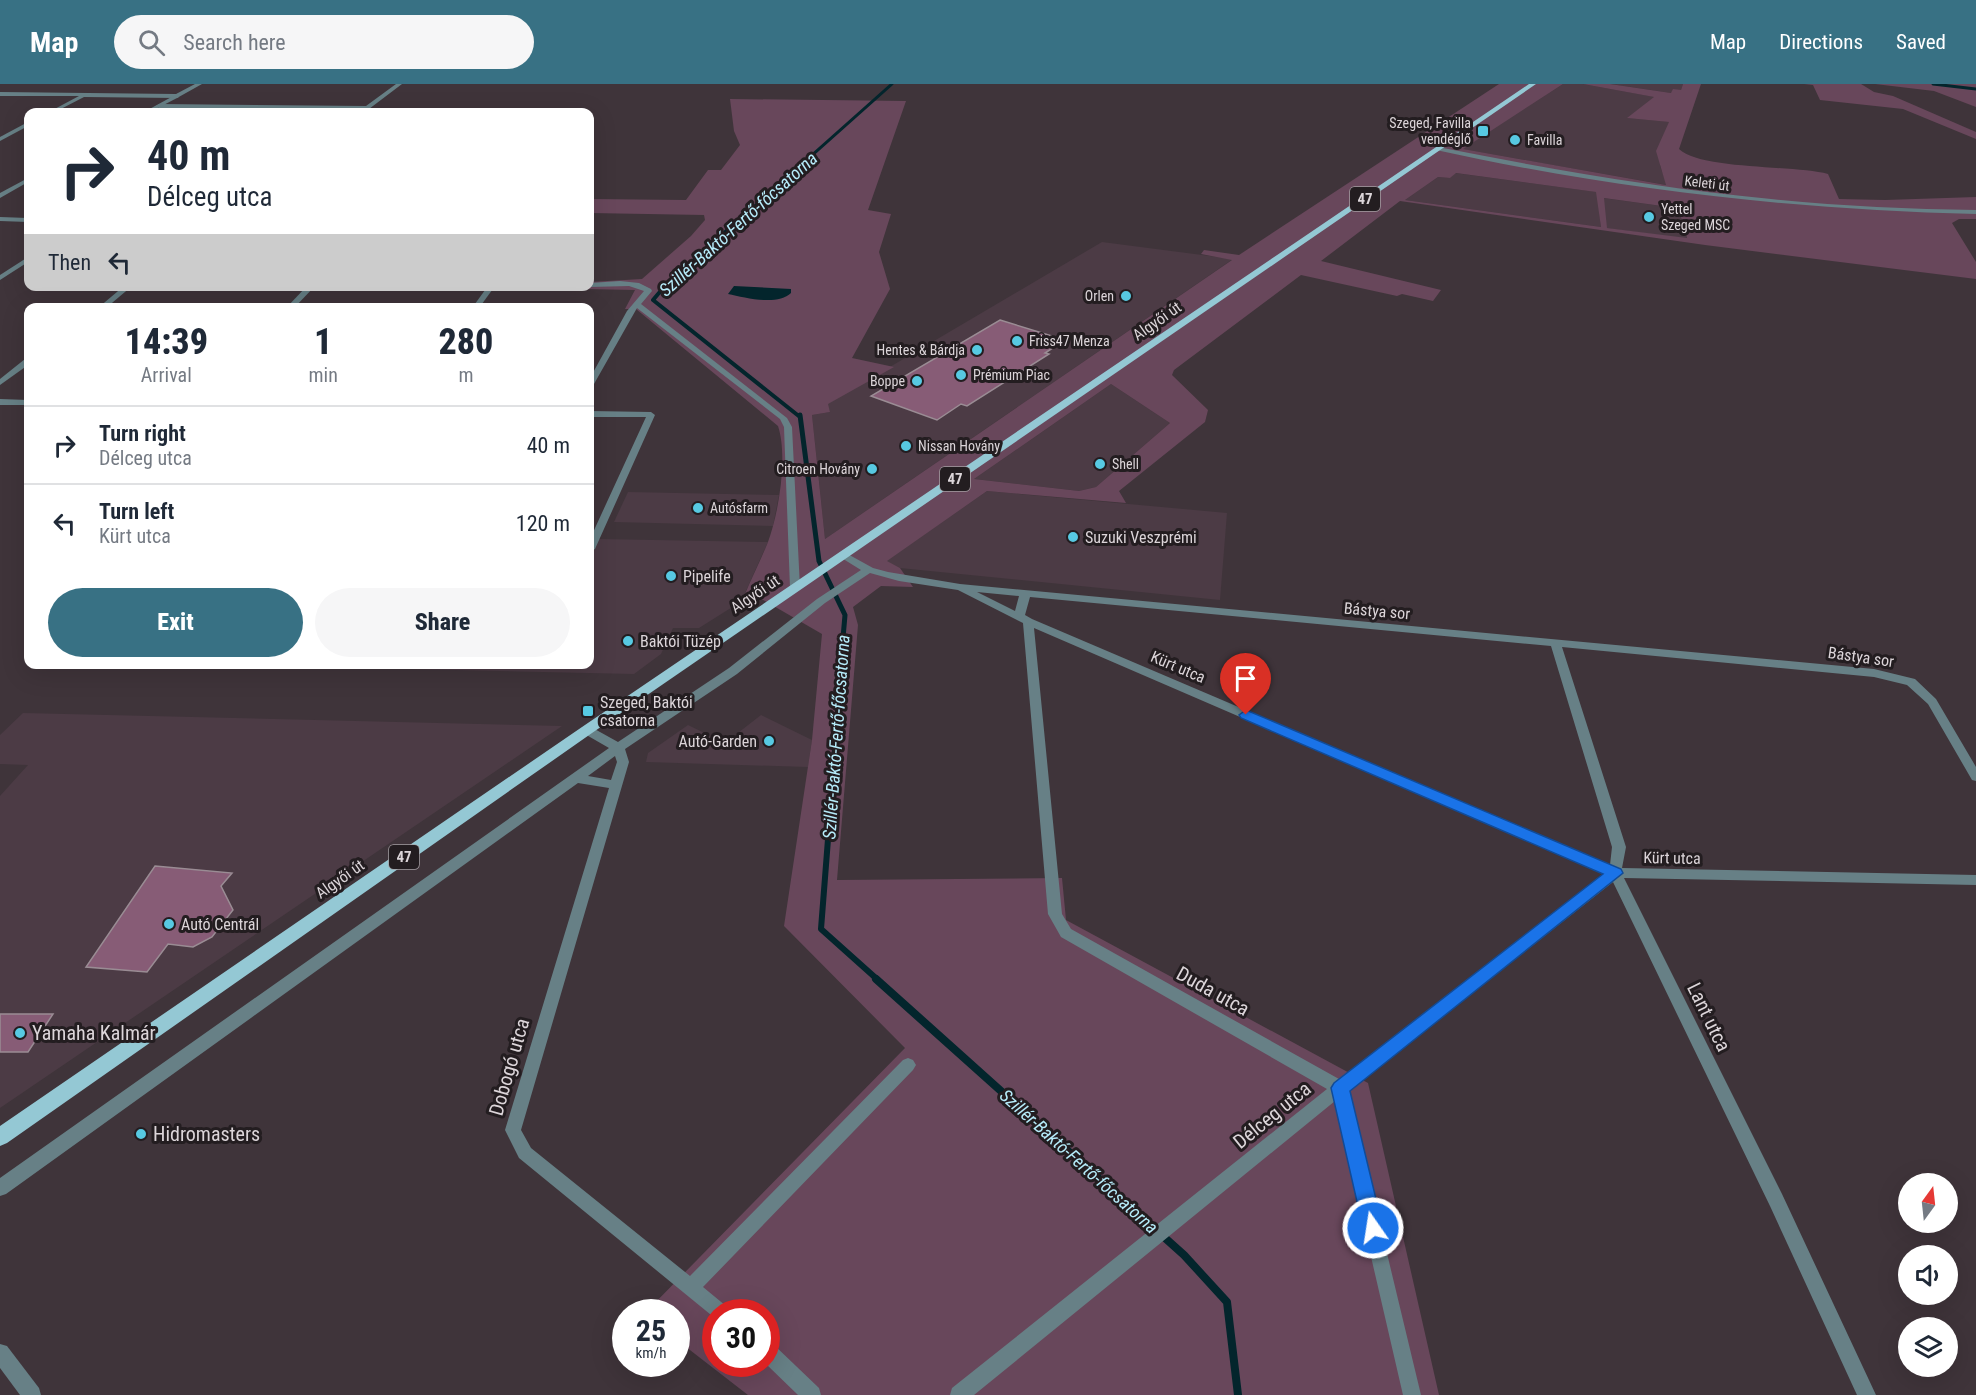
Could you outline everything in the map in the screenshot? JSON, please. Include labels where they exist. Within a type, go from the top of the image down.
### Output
[{"type":"main road","name":"Algyői út","points":[[0,1137],[587,730],[1533,84]]},
{"type":"street","points":[[155,108],[199,84]]},
{"type":"street","points":[[367,108],[399,84]]},
{"type":"street","points":[[0,94],[177,96]]},
{"type":"street","points":[[60,108],[86,95]]},
{"type":"street","points":[[159,106],[295,108]]},
{"type":"street","points":[[0,139],[24,126]]},
{"type":"street","name":"Keleti út","points":[[1438,149],[1587,177],[1710,196],[1851,208],[1976,212]]},
{"type":"street","points":[[0,196],[24,182]]},
{"type":"street","points":[[0,219],[24,220]]},
{"type":"street","points":[[0,278],[24,262]]},
{"type":"street","points":[[594,285],[632,284],[644,286],[648,291],[631,311],[594,377]]},
{"type":"street","points":[[107,303],[123,291]]},
{"type":"street","points":[[295,303],[307,291]]},
{"type":"street","points":[[479,303],[488,291]]},
{"type":"street","points":[[637,304],[783,418],[788,427],[802,583]]},
{"type":"street","points":[[0,383],[24,364]]},
{"type":"street","points":[[0,402],[24,403]]},
{"type":"street","points":[[594,414],[651,415],[594,540]]},
{"type":"street","name":"Bástya sor","points":[[841,556],[868,569],[960,587],[1874,673],[1911,682],[1932,702],[1976,777]]},
{"type":"street","points":[[0,1188],[618,748],[733,671],[821,601],[868,569]]},
{"type":"street","name":"Kürt utca","points":[[960,587],[1024,619],[1615,873],[1976,880]]},
{"type":"street","name":"Duda utca","points":[[1026,594],[1024,619],[1055,914],[1066,933],[1340,1088]]},
{"type":"street","points":[[1556,644],[1619,847],[1615,873]]},
{"type":"street","points":[[587,730],[618,748]]},
{"type":"street","name":"Dobogó utca","points":[[618,748],[623,762],[513,1130],[525,1153],[704,1299]]},
{"type":"street","points":[[577,778],[615,785]]},
{"type":"street","name":"Délceg utca","points":[[959,1395],[1340,1088],[1615,873]]},
{"type":"street","name":"Lant utca","points":[[1615,873],[1867,1395]]},
{"type":"street","points":[[690,1288],[908,1065]]},
{"type":"street","points":[[1340,1088],[1412,1395]]},
{"type":"street","points":[[0,1353],[32,1395]]},
{"type":"street","points":[[780,1364],[812,1395]]},
{"type":"shaded area","points":[[1499,84],[1563,84],[1463,149],[1666,185],[1656,151],[1669,122],[1627,118],[1654,97],[1583,84],[1610,84],[1671,93],[1673,89],[1681,90],[1683,84],[1701,84],[1679,149],[1690,156],[1727,164],[1828,174],[1839,199],[1976,197],[1976,219],[1959,219],[1952,223],[1976,262],[1976,279],[1705,245],[1400,201],[1321,261],[1441,290],[1433,301],[1402,294],[1397,296],[1301,275],[1174,370],[1172,375],[1208,410],[1205,422],[1119,491],[1126,503],[987,491],[887,561],[900,568],[913,587],[881,586],[853,607],[858,625],[837,880],[1062,878],[1066,920],[1368,1083],[1439,1395],[748,1395],[725,1377],[780,1377],[780,1299],[702,1299],[702,1359],[690,1350],[690,1299],[659,1299],[905,1048],[784,926],[812,740],[822,634],[753,594],[745,594],[768,542],[776,515],[782,468],[781,438],[778,426],[636,309],[625,309],[635,290],[594,289],[594,282],[642,279],[691,236],[705,220],[704,215],[594,213],[594,199],[686,200],[708,170],[721,170],[740,145],[734,131],[730,99],[906,101],[868,210],[891,214],[879,252],[890,289],[852,358],[894,367],[828,404],[830,412],[812,415],[825,539],[1232,260],[1201,254],[1204,250],[1239,255]],"holes":[[[1456,173],[1596,192],[1601,227],[1405,200],[1438,177],[1450,178]],[[1604,198],[1669,207],[1680,214],[1687,238],[1607,228]],[[1111,384],[1170,423],[1096,487],[1079,491],[974,479]]]},
{"type":"shaded area","points":[[1563,84],[1583,84],[1655,97],[1628,118],[1670,122],[1660,166],[1667,185],[1462,149]]},
{"type":"shaded area","points":[[1610,84],[1683,84],[1681,90],[1671,93]]},
{"type":"shaded area","points":[[1804,84],[1861,84],[1874,92],[1893,96],[1976,132],[1976,139],[1903,109],[1820,100],[1813,85]]},
{"type":"shaded area","points":[[1875,84],[1976,84],[1976,107],[1934,91]]},
{"type":"shaded area","points":[[1455,173],[1597,192],[1601,227],[1405,200],[1438,177],[1450,178]]},
{"type":"shaded area","points":[[1603,198],[1669,207],[1680,214],[1687,239],[1606,228]]},
{"type":"shaded area","points":[[1102,242],[1233,259],[825,539],[812,415],[830,412],[827,404]]},
{"type":"shaded area","points":[[1111,384],[1170,423],[1096,487],[1079,491],[974,479]]},
{"type":"shaded area","name":"Suzuki Veszprémi","points":[[987,491],[1227,513],[1220,600],[900,568],[886,561]]},
{"type":"shaded area","name":"Autósfarm","points":[[628,492],[779,495],[773,526],[614,522]]},
{"type":"shaded area","name":"Pipelife","points":[[599,539],[768,542],[745,593],[753,594],[699,628],[673,628],[661,654],[634,674],[412,669],[594,669],[594,550]]},
{"type":"shaded area","points":[[23,713],[562,726],[0,1108],[0,796],[28,765],[0,764],[0,735]]},
{"type":"shaded area","name":"Autó-Garden","points":[[761,715],[812,740],[808,767],[646,762],[648,753],[688,725],[725,743]]},
{"type":"water","points":[[734,286],[791,289],[791,293],[778,299],[752,299],[728,294]]},
{"type":"building","name":"Prémium Piac","points":[[1000,320],[1065,340],[1045,353],[1049,354],[967,406],[961,404],[937,420],[871,396]]},
{"type":"building","name":"Autó Centrál","points":[[155,866],[232,873],[221,886],[233,910],[212,937],[193,947],[168,944],[147,972],[86,967]]},
{"type":"building","name":"Yamaha Kalmár","points":[[0,1014],[53,1014],[28,1052],[0,1052]]},
{"type":"waterway","name":"Szillér-Baktó-Fertő-főcsatorna","points":[[729,229],[892,84]]},
{"type":"waterway","points":[[1933,84],[1976,89]]},
{"type":"waterway","name":"Szillér-Baktó-Fertő-főcsatorna","points":[[731,227],[664,287],[653,300],[800,417]]},
{"type":"waterway","name":"Szillér-Baktó-Fertő-főcsatorna","points":[[800,415],[819,561],[845,615],[841,661]]},
{"type":"waterway","name":"Szillér-Baktó-Fertő-főcsatorna","points":[[842,660],[821,929],[878,980]]},
{"type":"waterway","name":"Szillér-Baktó-Fertő-főcsatorna","points":[[876,979],[1184,1255],[1227,1302],[1238,1395]]},
{"type":"place","name":"Szeged, Favilla vendéglő","points":[[1483,131]]},
{"type":"place","name":"Favilla","points":[[1515,140]]},
{"type":"place","name":"Yettel Szeged MSC","points":[[1649,217]]},
{"type":"place","name":"Orlen","points":[[1126,296]]},
{"type":"place","name":"Friss47 Menza","points":[[1017,341]]},
{"type":"place","name":"Hentes & Bárdja","points":[[977,350]]},
{"type":"place","name":"Prémium Piac","points":[[961,375]]},
{"type":"place","name":"Boppe","points":[[917,381]]},
{"type":"place","name":"Nissan Hovány","points":[[906,446]]},
{"type":"place","name":"Shell","points":[[1100,464]]},
{"type":"place","name":"Citroen Hovány","points":[[872,469]]},
{"type":"place","name":"Autósfarm","points":[[698,508]]},
{"type":"place","name":"Suzuki Veszprémi","points":[[1073,537]]},
{"type":"place","name":"Pipelife","points":[[671,576]]},
{"type":"place","name":"Baktói Tüzép","points":[[628,641]]},
{"type":"place","name":"Szeged, Baktói csatorna","points":[[588,711]]},
{"type":"place","name":"Autó-Garden","points":[[769,741]]},
{"type":"place","name":"Autó Centrál","points":[[169,924]]},
{"type":"place","name":"Yamaha Kalmár","points":[[20,1033]]},
{"type":"place","name":"Hidromasters","points":[[141,1134]]},
{"type":"route","points":[[1246,715],[1615,873],[1340,1088],[1373,1228]]}]
